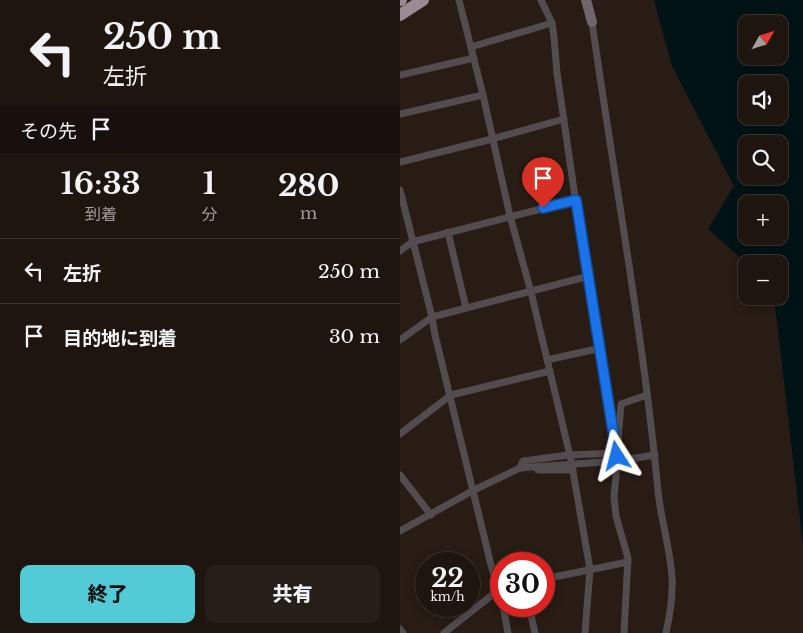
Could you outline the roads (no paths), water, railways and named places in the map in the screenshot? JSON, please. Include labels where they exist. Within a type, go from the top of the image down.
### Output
[{"type":"highway","points":[[400,15],[424,0]]},
{"type":"main road","points":[[586,0],[592,22]]},
{"type":"street","points":[[459,0],[571,463],[590,569],[585,633]]},
{"type":"street","points":[[541,0],[552,23],[556,73],[579,224],[601,348],[604,383],[617,454]]},
{"type":"street","points":[[592,22],[622,216],[655,455],[661,516],[670,557],[672,578],[666,633]]},
{"type":"street","points":[[471,47],[552,23]]},
{"type":"street","points":[[400,75],[474,58]]},
{"type":"street","points":[[400,114],[483,95]]},
{"type":"street","points":[[400,162],[492,140],[564,119]]},
{"type":"street","points":[[400,190],[490,561]]},
{"type":"street","points":[[400,251],[412,242],[576,200]]},
{"type":"street","points":[[448,232],[466,308]]},
{"type":"street","points":[[401,337],[432,317],[589,276]]},
{"type":"street","points":[[547,360],[601,348]]},
{"type":"street","points":[[400,434],[451,395],[550,371]]},
{"type":"street","points":[[617,454],[621,404],[647,396]]},
{"type":"street","points":[[520,468],[527,470],[617,454]]},
{"type":"street","points":[[400,532],[474,490],[520,468],[617,461],[655,455]]},
{"type":"street","points":[[520,468],[523,461],[571,463]]},
{"type":"street","points":[[617,464],[614,497],[616,516],[628,562],[624,633]]},
{"type":"street","points":[[400,475],[431,515]]},
{"type":"street","points":[[555,577],[628,562]]},
{"type":"street","points":[[444,633],[490,596]]},
{"type":"street","points":[[505,617],[508,633]]},
{"type":"street","points":[[531,617],[535,633]]},
{"type":"street","points":[[400,629],[403,633]]}]
